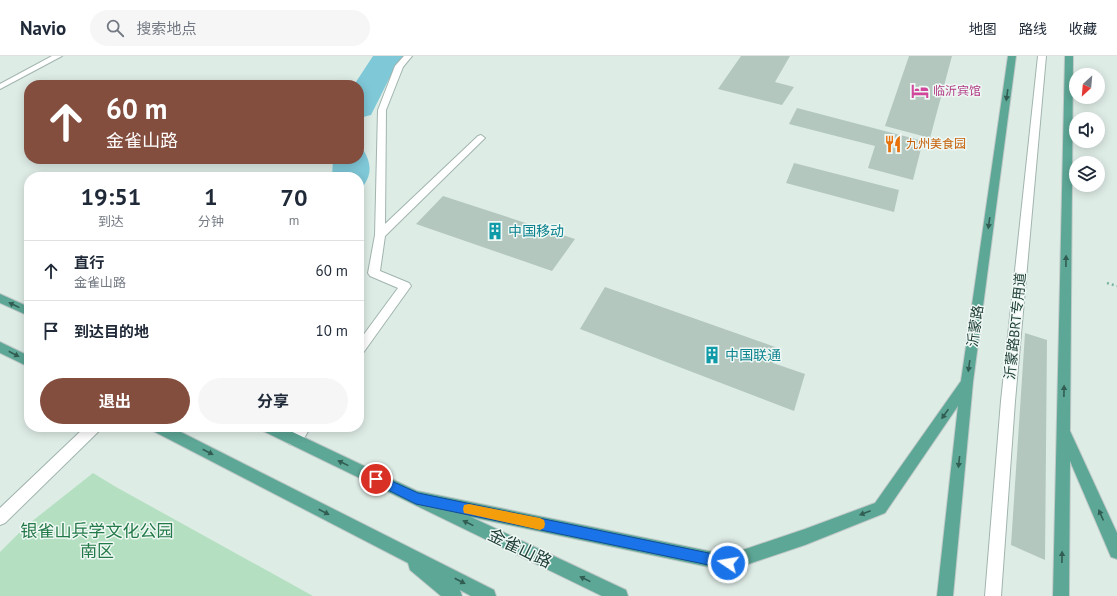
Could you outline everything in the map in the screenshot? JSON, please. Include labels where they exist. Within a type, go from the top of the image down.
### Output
[{"type":"main road","name":"沂蒙路","points":[[944,596],[967,382],[1012,56]]},
{"type":"main road","points":[[1062,596],[1068,56]]},
{"type":"main road","points":[[0,298],[24,310]]},
{"type":"main road","points":[[0,347],[24,359]]},
{"type":"main road","points":[[416,498],[728,563],[805,537],[880,508],[967,382]]},
{"type":"main road","points":[[1064,430],[1117,551]]},
{"type":"main road","points":[[168,432],[488,596]]},
{"type":"main road","name":"金雀山路","points":[[278,432],[620,596]]},
{"type":"main road","points":[[400,551],[454,596]]},
{"type":"street","points":[[0,87],[58,56]]},
{"type":"street","points":[[364,343],[405,286],[374,273],[380,235],[382,110],[399,66],[408,56]]},
{"type":"street","name":"沂蒙路BRT专用道","points":[[992,596],[1008,401],[1042,56]]},
{"type":"street","points":[[380,235],[481,138]]},
{"type":"street","points":[[0,518],[89,432]]},
{"type":"street","points":[[294,440],[300,432]]},
{"type":"path","points":[[1107,283],[1117,286]]},
{"type":"green space","name":"银雀山兵学文化公园 南区","points":[[93,473],[313,596],[0,596],[0,552],[26,526]]},
{"type":"building","points":[[741,56],[790,56],[775,82],[794,87],[782,105],[718,89]]},
{"type":"building","name":"临沂宾馆","points":[[909,56],[952,56],[930,138],[885,126]]},
{"type":"building","name":"九州美食园","points":[[797,108],[923,141],[913,180],[868,168],[875,146],[789,124]]},
{"type":"building","points":[[794,163],[899,190],[894,212],[786,183]]},
{"type":"building","name":"中国移动","points":[[443,196],[575,239],[552,271],[416,224]]},
{"type":"building","name":"中国联通","points":[[605,287],[778,348],[773,363],[805,374],[794,411],[580,329]]},
{"type":"building","points":[[1025,333],[1047,340],[1045,560],[1011,545]]},
{"type":"waterway","points":[[364,95],[381,65],[390,56]]},
{"type":"waterway","points":[[351,164],[351,172]]},
{"type":"slow traffic","points":[[469,509],[540,524]]},
{"type":"place","name":"临沂宾馆","points":[[920,91]]},
{"type":"place","name":"九州美食园","points":[[893,144]]},
{"type":"place","name":"中国移动","points":[[495,231]]},
{"type":"place","name":"中国联通","points":[[712,355]]},
{"type":"route","points":[[376,479],[416,498],[728,563]]}]
